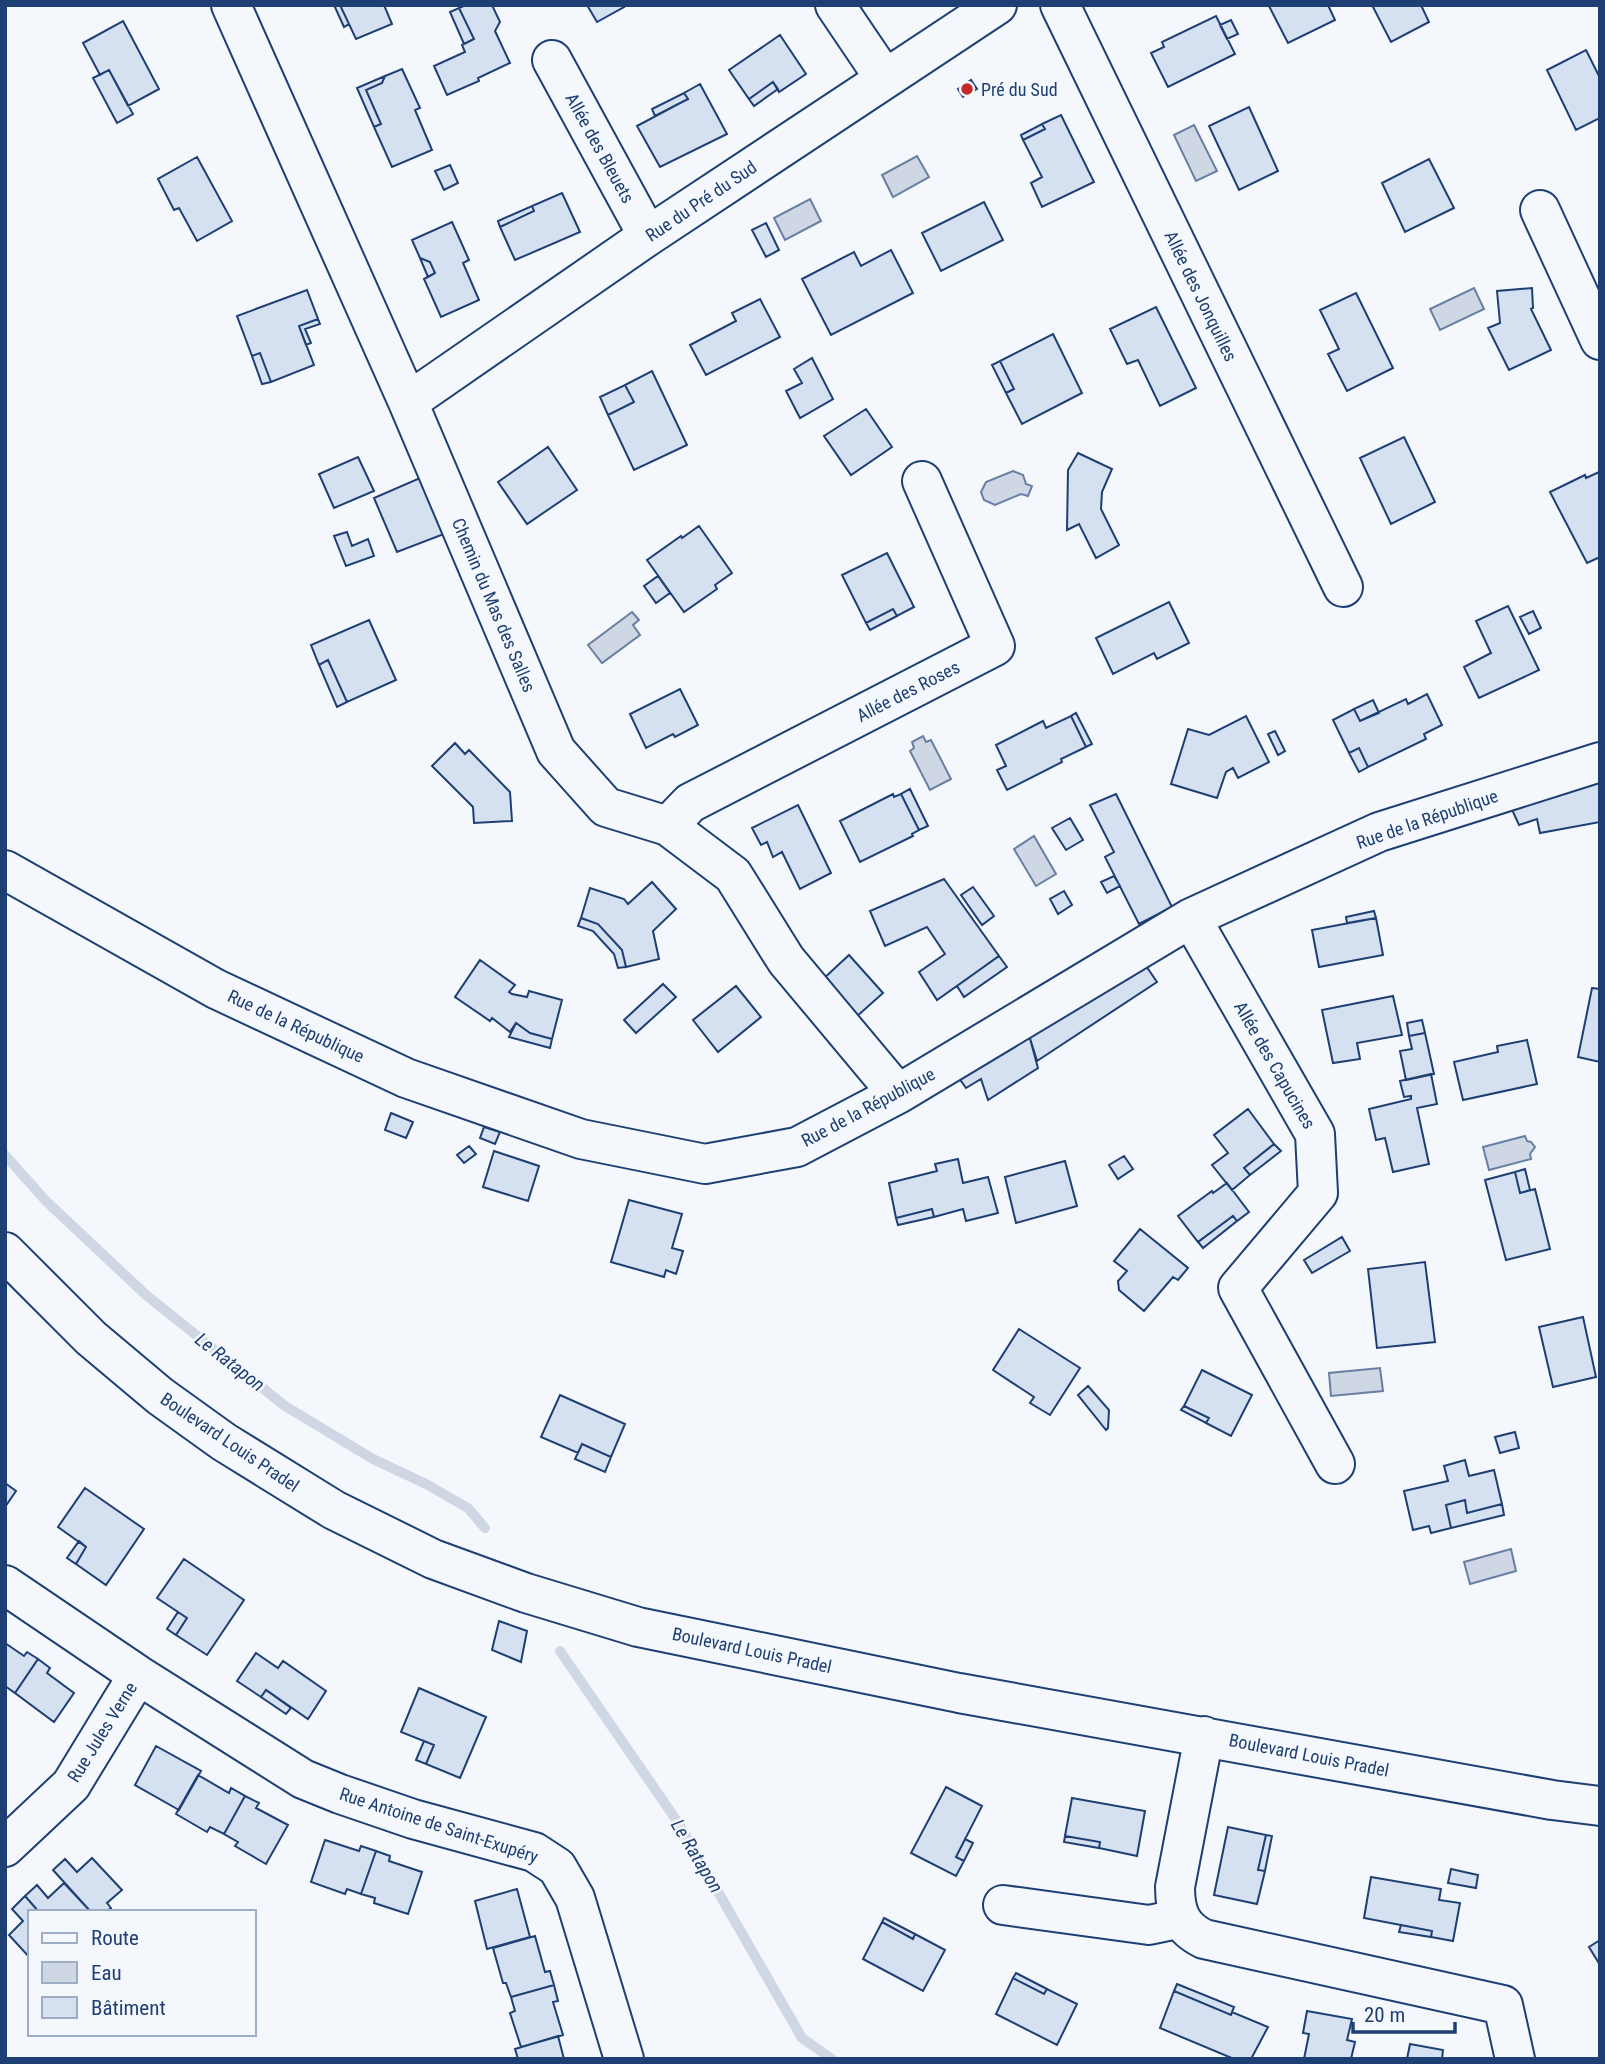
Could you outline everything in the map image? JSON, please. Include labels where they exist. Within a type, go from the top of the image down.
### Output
[{"type":"street","name":"Chemin du Mas des Salles","points":[[231,5],[408,402],[556,751],[606,807],[667,826],[733,875],[786,960],[898,1094]]},
{"type":"street","points":[[835,5],[885,79]]},
{"type":"street","name":"Rue du Pré du Sud","points":[[408,402],[648,236],[997,5]]},
{"type":"street","name":"Allée des Jonquilles","points":[[1060,5],[1343,587]]},
{"type":"street","name":"Allée des Bleuets","points":[[552,60],[648,236]]},
{"type":"street","points":[[1540,210],[1600,340]]},
{"type":"street","name":"Allée des Roses","points":[[667,826],[690,803],[995,646],[922,481]]},
{"type":"street","name":"Rue de la République","points":[[5,870],[216,989],[406,1078],[581,1139],[705,1164],[797,1147],[898,1094],[1191,918],[1379,832],[1600,762]]},
{"type":"street","name":"Allée des Capucines","points":[[1191,918],[1315,1134],[1318,1193],[1238,1288],[1335,1464]]},
{"type":"street","name":"Boulevard Louis Pradel","points":[[5,1252],[91,1338],[160,1396],[224,1442],[334,1510],[433,1559],[527,1593],[638,1627],[959,1693],[1552,1800],[1600,1806]]},
{"type":"street","name":"Rue Antoine de Saint-Exupéry","points":[[5,1586],[138,1675],[303,1779],[413,1819],[534,1852],[557,1867],[575,1898],[624,2059]]},
{"type":"street","name":"Rue Jules Verne","points":[[5,1847],[71,1785],[138,1675]]},
{"type":"street","points":[[1203,1736],[1175,1887],[1175,1907],[1191,1933],[1205,1939],[1299,1962],[1503,2005],[1515,2059]]},
{"type":"street","points":[[1003,1905],[1149,1925],[1168,1921],[1178,1915]]},
{"type":"water","points":[[1194,125],[1217,171],[1196,181],[1174,135]]},
{"type":"water","points":[[917,156],[929,177],[893,197],[882,175]]},
{"type":"water","points":[[810,199],[821,221],[785,240],[774,218]]},
{"type":"water","points":[[1474,288],[1484,309],[1440,330],[1430,309]]},
{"type":"water","points":[[1013,471],[1023,475],[1026,484],[1032,486],[1028,496],[1021,494],[995,505],[984,500],[981,492],[986,482]]},
{"type":"water","points":[[632,612],[639,620],[633,625],[640,635],[602,663],[588,645]]},
{"type":"water","points":[[923,736],[926,742],[931,740],[951,779],[930,790],[910,751],[914,748],[912,742]]},
{"type":"water","points":[[1034,836],[1056,874],[1036,886],[1014,849]]},
{"type":"water","points":[[1525,1136],[1535,1147],[1530,1154],[1531,1159],[1489,1170],[1483,1147]]},
{"type":"water","points":[[1380,1368],[1383,1391],[1331,1396],[1329,1373]]},
{"type":"water","points":[[1511,1549],[1516,1571],[1470,1584],[1464,1562]]},
{"type":"building","points":[[334,5],[340,5],[349,24],[344,27]]},
{"type":"building","points":[[340,5],[384,5],[392,24],[356,39]]},
{"type":"building","points":[[466,5],[492,5],[500,22],[495,31],[510,63],[447,95],[434,66],[465,52],[462,45],[474,39],[459,8]]},
{"type":"building","points":[[587,5],[623,5],[624,7],[597,22]]},
{"type":"building","points":[[1328,5],[1335,20],[1288,43],[1269,6]]},
{"type":"building","points":[[1372,5],[1421,5],[1429,22],[1391,42]]},
{"type":"building","points":[[459,8],[474,39],[464,44],[450,12]]},
{"type":"building","points":[[1216,16],[1235,54],[1168,87],[1151,53],[1164,47],[1162,42]]},
{"type":"building","points":[[1231,20],[1238,34],[1227,39],[1220,25]]},
{"type":"building","points":[[123,21],[159,89],[128,106],[109,70],[100,75],[83,43]]},
{"type":"building","points":[[780,35],[806,74],[779,92],[773,82],[749,99],[729,70]]},
{"type":"building","points":[[1586,50],[1600,78],[1600,118],[1576,130],[1547,70]]},
{"type":"building","points":[[402,69],[420,108],[415,110],[432,150],[392,167],[374,127],[381,124],[366,90],[382,83],[385,76]]},
{"type":"building","points":[[109,70],[133,114],[117,123],[93,78]]},
{"type":"building","points":[[385,76],[382,83],[366,90],[381,124],[374,127],[357,88]]},
{"type":"building","name":"Pré du Sud","points":[[971,80],[977,89],[963,97],[958,89]]},
{"type":"building","points":[[773,82],[778,89],[754,106],[749,99]]},
{"type":"building","points":[[700,84],[727,134],[660,167],[637,126],[688,99],[684,93]]},
{"type":"building","points":[[684,93],[688,99],[655,116],[652,109]]},
{"type":"building","points":[[1249,107],[1278,171],[1239,190],[1209,126]]},
{"type":"building","points":[[1061,115],[1094,182],[1042,207],[1031,183],[1042,177],[1023,140],[1045,129],[1042,124]]},
{"type":"building","points":[[1042,124],[1045,129],[1023,140],[1021,135]]},
{"type":"building","points":[[197,157],[232,221],[197,241],[179,208],[174,210],[158,179]]},
{"type":"building","points":[[1429,159],[1454,208],[1405,232],[1382,183]]},
{"type":"building","points":[[450,165],[458,183],[444,190],[435,171]]},
{"type":"building","points":[[562,193],[580,232],[515,260],[500,227],[534,211],[532,206]]},
{"type":"building","points":[[984,202],[1003,240],[941,271],[922,233]]},
{"type":"building","points":[[532,206],[534,211],[500,227],[498,221]]},
{"type":"building","points":[[452,222],[469,260],[463,263],[479,300],[441,317],[424,279],[435,273],[430,262],[420,258],[412,240]]},
{"type":"building","points":[[766,223],[779,250],[766,257],[752,230]]},
{"type":"building","points":[[891,250],[913,293],[831,335],[802,279],[854,252],[861,266]]},
{"type":"building","points":[[420,258],[430,262],[435,273],[428,277]]},
{"type":"building","points":[[1532,288],[1531,309],[1551,350],[1509,370],[1488,328],[1500,323],[1497,291]]},
{"type":"building","points":[[307,290],[318,319],[299,326],[314,365],[271,382],[260,353],[252,356],[237,316]]},
{"type":"building","points":[[1356,293],[1393,368],[1347,391],[1328,354],[1339,349],[1320,310]]},
{"type":"building","points":[[760,299],[780,337],[706,375],[690,345],[736,321],[732,313]]},
{"type":"building","points":[[1156,307],[1196,388],[1160,406],[1138,360],[1127,364],[1110,329]]},
{"type":"building","points":[[318,319],[320,324],[305,329],[311,343],[306,345],[299,326]]},
{"type":"building","points":[[1053,334],[1082,393],[1022,424],[1006,393],[1014,389],[1000,361]]},
{"type":"building","points":[[260,353],[271,382],[262,384],[252,356]]},
{"type":"building","points":[[812,358],[833,399],[800,418],[786,391],[802,383],[794,369]]},
{"type":"building","points":[[1000,361],[1014,389],[1006,393],[992,365]]},
{"type":"building","points":[[652,371],[687,445],[634,470],[608,415],[634,402],[625,385]]},
{"type":"building","points":[[625,385],[634,402],[608,415],[600,397]]},
{"type":"building","points":[[866,409],[892,447],[851,475],[824,436]]},
{"type":"building","points":[[1404,437],[1435,502],[1391,524],[1360,458]]},
{"type":"building","points":[[548,447],[577,490],[527,524],[498,482]]},
{"type":"building","points":[[1078,453],[1112,469],[1102,492],[1101,509],[1119,545],[1096,558],[1079,524],[1067,530],[1068,470]]},
{"type":"building","points":[[358,457],[374,491],[334,508],[319,474]]},
{"type":"building","points":[[1599,472],[1600,557],[1587,563],[1550,492],[1585,475],[1586,478]]},
{"type":"building","points":[[420,478],[444,534],[397,552],[374,498]]},
{"type":"building","points":[[699,526],[732,573],[715,585],[717,589],[684,612],[647,560]]},
{"type":"building","points":[[347,532],[352,546],[368,539],[374,556],[346,566],[334,536]]},
{"type":"building","points":[[887,553],[914,607],[897,616],[893,609],[866,623],[842,575]]},
{"type":"building","points":[[658,576],[670,593],[656,603],[644,586]]},
{"type":"building","points":[[1169,602],[1189,643],[1157,659],[1154,653],[1113,674],[1096,638]]},
{"type":"building","points":[[1508,606],[1539,670],[1479,698],[1464,667],[1491,653],[1476,621]]},
{"type":"building","points":[[893,609],[897,616],[870,630],[866,623]]},
{"type":"building","points":[[1533,611],[1541,628],[1529,634],[1520,617]]},
{"type":"building","points":[[369,620],[396,680],[347,702],[328,660],[319,665],[311,645]]},
{"type":"building","points":[[328,660],[347,702],[337,707],[319,665]]},
{"type":"building","points":[[680,689],[698,725],[646,748],[630,714]]},
{"type":"building","points":[[1427,694],[1442,725],[1424,734],[1426,739],[1368,767],[1359,748],[1349,753],[1333,720],[1354,709],[1360,721],[1406,699],[1408,704]]},
{"type":"building","points":[[1373,700],[1379,713],[1360,721],[1354,709]]},
{"type":"building","points":[[1076,713],[1092,744],[1086,747],[1071,716]]},
{"type":"building","points":[[1071,716],[1086,747],[1007,790],[997,770],[1006,766],[996,745],[1043,721],[1046,728]]},
{"type":"building","points":[[1246,716],[1269,762],[1238,778],[1233,768],[1226,772],[1217,798],[1171,784],[1188,729],[1209,735]]},
{"type":"building","points":[[1275,731],[1285,751],[1278,755],[1268,734]]},
{"type":"building","points":[[455,743],[465,754],[469,750],[510,792],[512,821],[474,823],[473,807],[432,766]]},
{"type":"building","points":[[1359,748],[1368,767],[1359,772],[1349,753]]},
{"type":"building","points":[[1600,782],[1600,822],[1540,833],[1537,819],[1519,825],[1509,803]]},
{"type":"building","points":[[910,789],[928,826],[919,830],[901,794]]},
{"type":"building","points":[[893,794],[894,797],[901,794],[919,830],[912,834],[913,836],[860,862],[840,821]]},
{"type":"building","points":[[1116,794],[1172,907],[1139,924],[1105,857],[1114,852],[1090,805]]},
{"type":"building","points":[[798,805],[831,873],[800,889],[782,852],[773,857],[767,842],[761,845],[752,828]]},
{"type":"building","points":[[1070,818],[1083,840],[1066,850],[1052,828]]},
{"type":"building","points":[[1114,876],[1120,886],[1107,893],[1101,882]]},
{"type":"building","points":[[944,879],[999,956],[937,1000],[919,972],[945,954],[927,927],[885,946],[870,911]]},
{"type":"building","points":[[652,882],[676,909],[653,931],[659,959],[626,967],[622,950],[598,924],[581,918],[590,888],[624,899],[628,904]]},
{"type":"building","points":[[973,887],[994,916],[982,925],[961,895]]},
{"type":"building","points":[[1064,891],[1072,905],[1058,914],[1050,899]]},
{"type":"building","points":[[1374,911],[1376,918],[1347,923],[1346,917]]},
{"type":"building","points":[[581,918],[598,924],[622,950],[626,967],[618,968],[614,954],[593,931],[578,926]]},
{"type":"building","points":[[1376,918],[1383,955],[1319,967],[1312,930]]},
{"type":"building","points":[[849,955],[883,993],[855,1018],[821,981]]},
{"type":"building","points":[[999,956],[1007,967],[964,997],[957,986]]},
{"type":"building","points":[[480,960],[515,985],[509,992],[512,994],[527,997],[529,991],[562,1000],[552,1039],[530,1033],[516,1023],[510,1032],[492,1018],[490,1021],[455,997]]},
{"type":"building","points":[[1142,960],[1157,982],[1037,1061],[1029,1035]]},
{"type":"building","points":[[663,984],[676,997],[636,1033],[624,1020]]},
{"type":"building","points":[[736,986],[761,1017],[718,1052],[693,1020]]},
{"type":"building","points":[[1592,988],[1600,989],[1600,1062],[1578,1057]]},
{"type":"building","points":[[1393,996],[1402,1035],[1357,1043],[1360,1059],[1333,1063],[1322,1010]]},
{"type":"building","points":[[1422,1020],[1425,1033],[1409,1036],[1407,1023]]},
{"type":"building","points":[[516,1023],[530,1033],[552,1039],[550,1048],[509,1037]]},
{"type":"building","points":[[1425,1033],[1434,1074],[1406,1080],[1400,1051],[1412,1049],[1409,1036]]},
{"type":"building","points":[[1029,1035],[1038,1068],[988,1100],[981,1079],[966,1088],[959,1078]]},
{"type":"building","points":[[1527,1040],[1537,1084],[1463,1100],[1454,1062],[1498,1052],[1497,1046]]},
{"type":"building","points":[[1431,1074],[1437,1104],[1417,1108],[1429,1164],[1393,1172],[1385,1138],[1376,1140],[1369,1109],[1411,1099],[1411,1096],[1404,1097],[1400,1081]]},
{"type":"building","points":[[1248,1109],[1274,1144],[1244,1168],[1250,1175],[1232,1190],[1212,1165],[1228,1153],[1214,1135]]},
{"type":"building","points":[[391,1113],[413,1122],[406,1138],[385,1130]]},
{"type":"building","points":[[484,1127],[500,1132],[495,1144],[480,1138]]},
{"type":"building","points":[[1274,1144],[1281,1151],[1250,1175],[1244,1168]]},
{"type":"building","points":[[469,1146],[476,1154],[464,1163],[457,1155]]},
{"type":"building","points":[[494,1151],[539,1166],[528,1201],[483,1187]]},
{"type":"building","points":[[1124,1156],[1133,1169],[1118,1179],[1109,1165]]},
{"type":"building","points":[[958,1159],[963,1183],[988,1177],[998,1213],[966,1221],[963,1209],[934,1217],[932,1209],[896,1218],[889,1183],[937,1171],[935,1164]]},
{"type":"building","points":[[1065,1161],[1077,1206],[1016,1223],[1005,1177]]},
{"type":"building","points":[[1525,1169],[1530,1190],[1520,1193],[1515,1172]]},
{"type":"building","points":[[1515,1172],[1520,1193],[1535,1189],[1550,1249],[1506,1260],[1485,1180]]},
{"type":"building","points":[[1227,1183],[1249,1212],[1237,1221],[1233,1216],[1198,1242],[1178,1216]]},
{"type":"building","points":[[629,1200],[682,1214],[672,1248],[683,1251],[676,1274],[666,1270],[664,1277],[611,1262]]},
{"type":"building","points":[[932,1209],[934,1217],[898,1225],[896,1218]]},
{"type":"building","points":[[1233,1216],[1237,1221],[1203,1248],[1198,1242]]},
{"type":"building","points":[[1140,1229],[1188,1268],[1178,1280],[1173,1277],[1144,1311],[1119,1290],[1118,1281],[1127,1271],[1114,1261]]},
{"type":"building","points":[[1342,1237],[1350,1251],[1312,1273],[1304,1260]]},
{"type":"building","points":[[1425,1262],[1435,1342],[1377,1348],[1368,1269]]},
{"type":"building","points":[[1583,1317],[1596,1377],[1553,1387],[1539,1327]]},
{"type":"building","points":[[1019,1329],[1080,1368],[1050,1415],[1030,1403],[1034,1397],[993,1370]]},
{"type":"building","points":[[1202,1370],[1252,1395],[1231,1436],[1206,1423],[1209,1418],[1184,1406]]},
{"type":"building","points":[[1088,1386],[1109,1410],[1106,1430],[1078,1395]]},
{"type":"building","points":[[560,1395],[625,1424],[611,1457],[582,1444],[578,1453],[541,1437]]},
{"type":"building","points":[[1184,1406],[1209,1418],[1206,1423],[1181,1410]]},
{"type":"building","points":[[1515,1432],[1519,1448],[1500,1453],[1495,1437]]},
{"type":"building","points":[[582,1444],[611,1457],[605,1472],[575,1459]]},
{"type":"building","points":[[1465,1460],[1469,1476],[1494,1470],[1502,1504],[1467,1513],[1465,1500],[1446,1505],[1451,1528],[1431,1533],[1429,1526],[1413,1530],[1404,1491],[1448,1481],[1444,1466]]},
{"type":"building","points":[[5,1483],[16,1491],[5,1507]]},
{"type":"building","points":[[85,1488],[144,1529],[106,1585],[76,1564],[86,1547],[58,1527]]},
{"type":"building","points":[[1465,1500],[1467,1513],[1502,1504],[1504,1515],[1451,1528],[1446,1505]]},
{"type":"building","points":[[79,1541],[86,1547],[76,1564],[67,1558]]},
{"type":"building","points":[[184,1559],[244,1600],[207,1655],[176,1635],[187,1618],[157,1598]]},
{"type":"building","points":[[178,1612],[187,1618],[176,1635],[167,1629]]},
{"type":"building","points":[[499,1621],[527,1631],[521,1662],[492,1650]]},
{"type":"building","points":[[5,1643],[24,1656],[27,1652],[38,1659],[15,1693],[5,1686]]},
{"type":"building","points":[[256,1653],[278,1668],[283,1661],[326,1691],[308,1719],[266,1690],[261,1697],[237,1681]]},
{"type":"building","points":[[38,1659],[50,1668],[47,1673],[74,1693],[54,1722],[15,1693]]},
{"type":"building","points":[[419,1688],[486,1717],[460,1778],[426,1764],[434,1745],[401,1732]]},
{"type":"building","points":[[266,1690],[291,1708],[286,1714],[261,1697]]},
{"type":"building","points":[[424,1741],[434,1745],[426,1764],[416,1760]]},
{"type":"building","points":[[156,1746],[201,1771],[179,1810],[135,1785]]},
{"type":"building","points":[[198,1775],[229,1793],[231,1788],[245,1796],[224,1834],[210,1827],[207,1832],[176,1814]]},
{"type":"building","points":[[946,1787],[982,1806],[956,1857],[964,1861],[956,1876],[911,1853]]},
{"type":"building","points":[[245,1796],[259,1803],[256,1808],[288,1825],[266,1864],[235,1846],[238,1842],[224,1834]]},
{"type":"building","points":[[1072,1798],[1145,1811],[1137,1856],[1099,1848],[1100,1842],[1065,1836]]},
{"type":"building","points":[[1228,1827],[1266,1835],[1258,1870],[1265,1871],[1257,1904],[1214,1895]]},
{"type":"building","points":[[1266,1835],[1272,1836],[1265,1871],[1258,1870]]},
{"type":"building","points":[[1065,1836],[1100,1842],[1099,1848],[1064,1842]]},
{"type":"building","points":[[965,1839],[973,1843],[964,1861],[956,1857]]},
{"type":"building","points":[[325,1840],[359,1851],[361,1846],[376,1851],[361,1894],[347,1889],[345,1894],[311,1882]]},
{"type":"building","points":[[376,1851],[390,1856],[389,1861],[422,1872],[408,1914],[374,1903],[375,1898],[361,1894]]},
{"type":"building","points":[[92,1858],[122,1890],[107,1903],[111,1908],[89,1910],[53,1870],[65,1859],[77,1872]]},
{"type":"building","points":[[1451,1869],[1478,1875],[1476,1888],[1448,1883]]},
{"type":"building","points":[[1371,1877],[1441,1889],[1439,1900],[1460,1903],[1453,1941],[1431,1937],[1432,1931],[1364,1918]]},
{"type":"building","points":[[64,1883],[89,1910],[37,1910],[25,1896],[37,1885],[48,1898]]},
{"type":"building","points":[[517,1889],[530,1937],[487,1949],[475,1901]]},
{"type":"building","points":[[25,1896],[37,1910],[28,1910],[28,1956],[9,1935],[23,1921],[12,1909]]},
{"type":"building","points":[[884,1918],[915,1934],[913,1939],[882,1922]]},
{"type":"building","points":[[882,1922],[913,1939],[915,1934],[945,1950],[923,1991],[863,1959]]},
{"type":"building","points":[[1401,1925],[1432,1931],[1431,1937],[1399,1932]]},
{"type":"building","points":[[535,1936],[545,1972],[550,1971],[554,1985],[511,1997],[506,1983],[503,1983],[493,1948]]},
{"type":"building","points":[[1600,1940],[1600,1965],[1589,1947]]},
{"type":"building","points":[[1016,1973],[1047,1989],[1044,1994],[1013,1978]]},
{"type":"building","points":[[1013,1978],[1044,1994],[1047,1989],[1077,2004],[1057,2045],[996,2014]]},
{"type":"building","points":[[1177,1984],[1234,2007],[1231,2015],[1174,1991]]},
{"type":"building","points":[[554,1985],[558,2001],[553,2002],[563,2035],[521,2047],[510,2013],[515,2011],[511,1997]]},
{"type":"building","points":[[1174,1991],[1268,2027],[1251,2059],[1234,2059],[1160,2028]]},
{"type":"building","points":[[1307,2011],[1352,2019],[1347,2040],[1355,2042],[1351,2059],[1304,2059],[1309,2034],[1303,2033]]},
{"type":"building","points":[[558,2036],[564,2059],[518,2059],[515,2049]]},
{"type":"building","points":[[1410,2044],[1443,2050],[1442,2059],[1407,2059]]},
{"type":"waterway","name":"Le Ratapon","points":[[5,1155],[46,1201],[146,1295],[285,1406],[373,1459],[468,1508],[485,1528]]},
{"type":"waterway","name":"Le Ratapon","points":[[560,1651],[679,1824],[802,2038],[832,2059]]},
{"type":"place","name":"Pré du Sud","points":[[967,89]]}]
